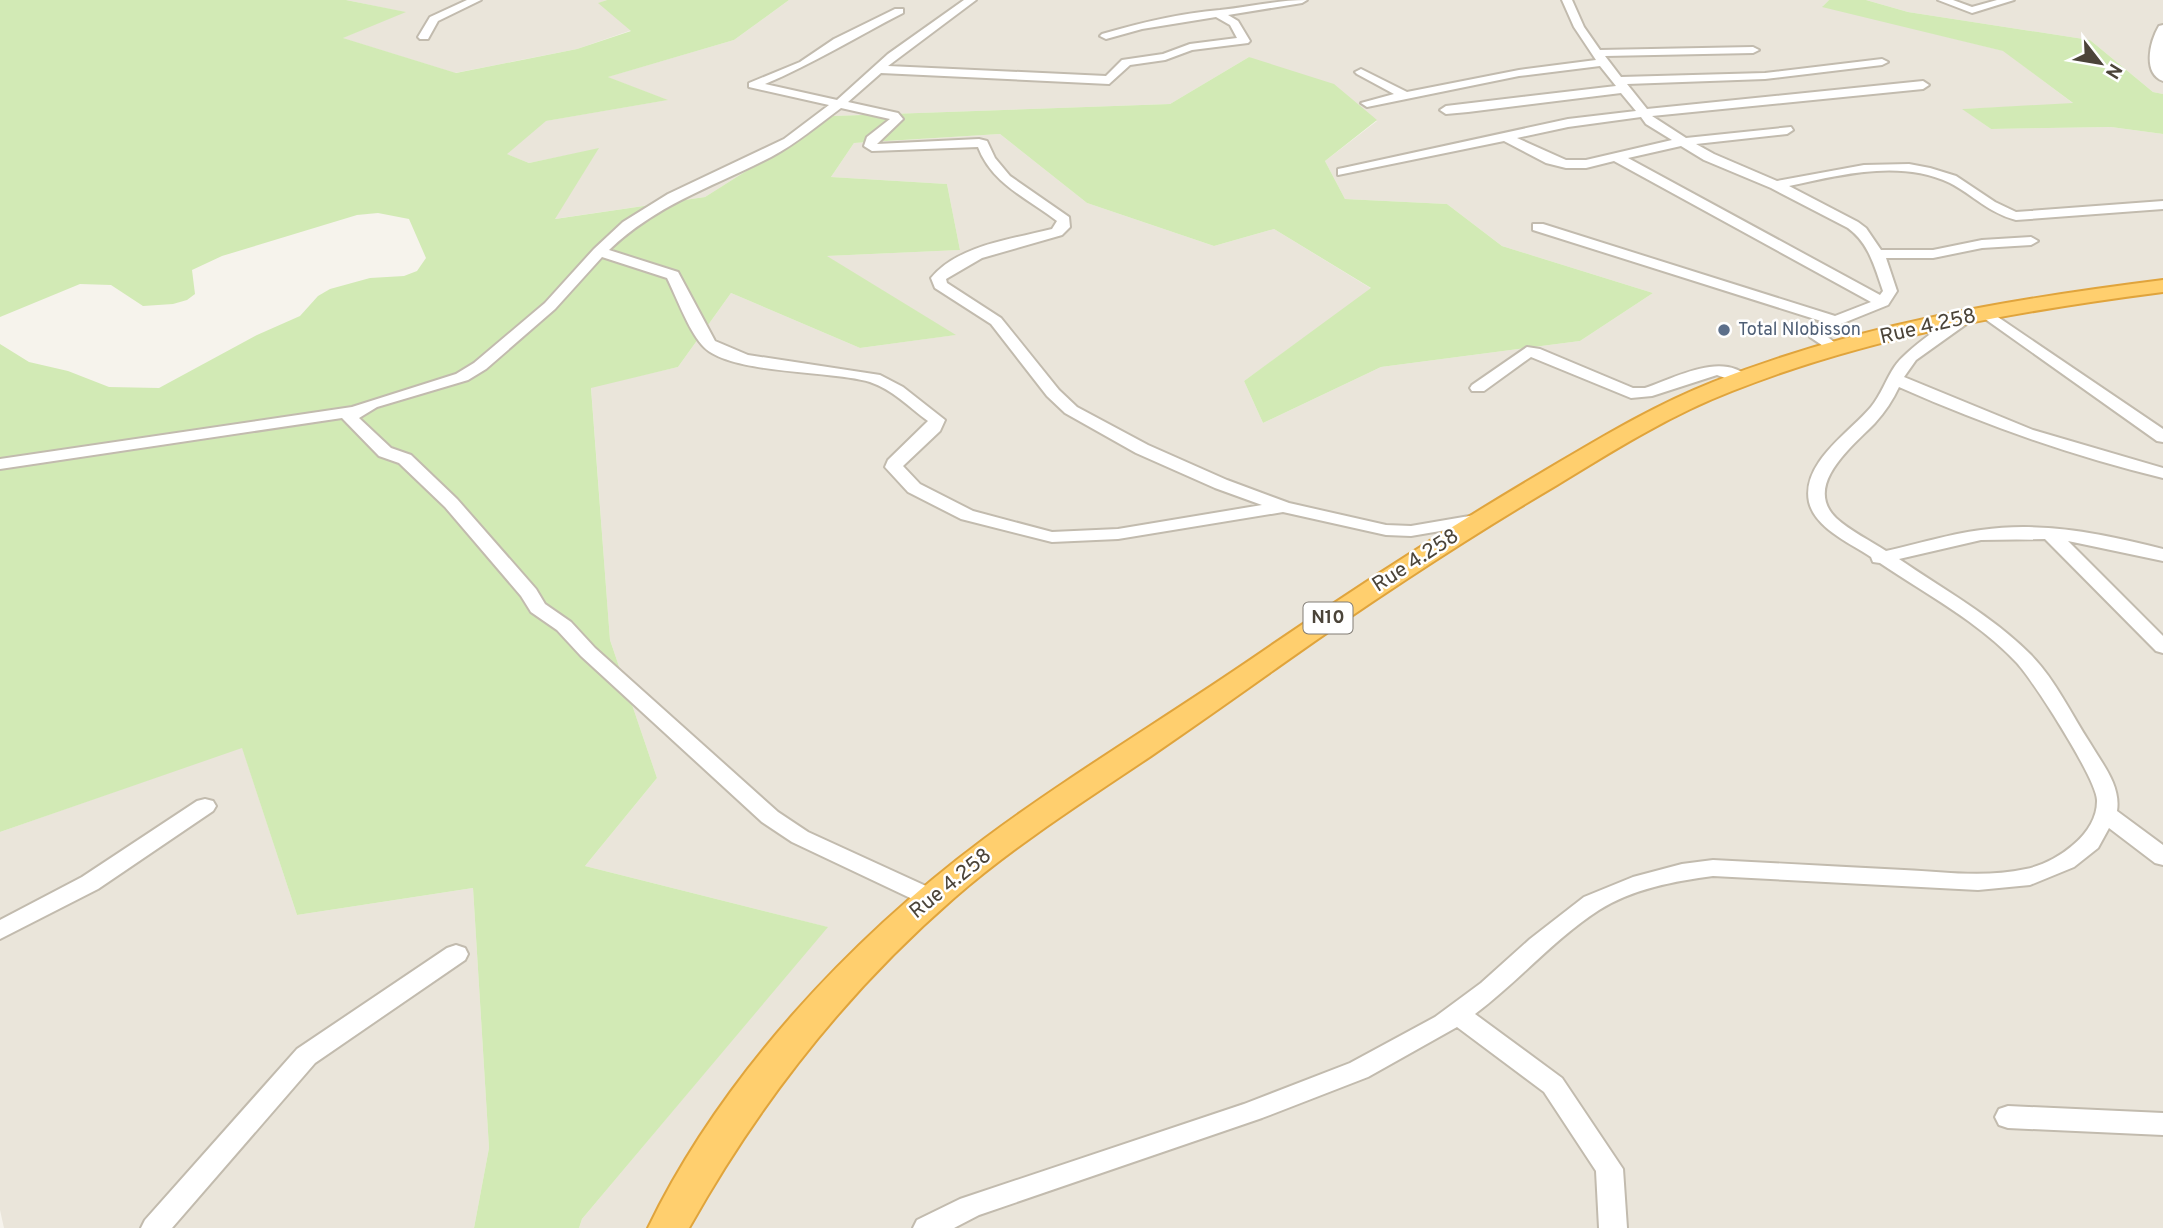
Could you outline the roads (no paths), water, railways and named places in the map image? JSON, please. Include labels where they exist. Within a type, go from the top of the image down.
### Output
[{"type":"highway","name":"Rue 4.258","points":[[668,1228],[691,1186],[771,1065],[873,951],[932,898],[996,847],[1189,716],[1284,646],[1482,519],[1663,411],[1742,379],[1835,349],[1977,315],[2099,293],[2163,286]]},
{"type":"street","points":[[424,37],[434,19],[476,0]]},
{"type":"street","points":[[0,464],[356,411],[462,377],[480,366],[550,306],[598,252],[638,218],[693,187],[788,142],[892,56],[971,0]]},
{"type":"street","points":[[1106,36],[1141,26],[1302,0]]},
{"type":"street","points":[[1567,0],[1579,27],[1643,113],[1680,142],[1776,185],[1853,225],[1877,254],[1890,285],[1889,297],[1883,302],[1832,320],[1817,332],[1822,341],[1835,349]]},
{"type":"street","points":[[1943,0],[1972,10],[2009,0]]},
{"type":"street","points":[[899,11],[838,41],[804,64],[753,85],[836,105],[888,113],[897,119],[871,140],[870,146],[876,148],[972,141],[983,144],[987,161],[998,175],[1064,220],[1063,227],[1057,232],[952,266],[938,278],[940,285],[996,321],[1053,393],[1071,410],[1142,449],[1222,484],[1284,507],[1386,530],[1411,531],[1482,519]]},
{"type":"street","points":[[877,69],[1109,80],[1126,62],[1166,57],[1190,47],[1244,41],[1234,23],[1216,13]]},
{"type":"street","points":[[2163,28],[2157,41],[2157,71],[2163,78]]},
{"type":"street","points":[[1367,103],[1600,57],[1754,50]]},
{"type":"street","points":[[1447,110],[1486,108],[1622,85],[1765,76],[1882,62]]},
{"type":"street","points":[[1361,72],[1406,96]]},
{"type":"street","points":[[1343,172],[1569,123],[1923,85]]},
{"type":"street","points":[[1506,137],[1566,164],[1586,164],[1680,142],[1787,130]]},
{"type":"street","points":[[1616,157],[1883,302]]},
{"type":"street","points":[[1776,185],[1830,174],[1904,167],[1953,179],[1995,210],[2016,216],[2163,205]]},
{"type":"street","points":[[1538,227],[1832,320]]},
{"type":"street","points":[[1877,254],[1933,254],[1983,244],[2031,241]]},
{"type":"street","points":[[598,252],[673,275],[709,344],[716,349],[744,357],[881,380],[937,421],[894,467],[914,488],[967,514],[1052,537],[1118,534],[1284,507]]},
{"type":"street","points":[[927,1228],[970,1207],[1254,1111],[1359,1070],[1457,1014],[1490,990],[1538,945],[1592,903],[1633,885],[1682,872],[1713,868],[1978,882],[2030,877],[2066,861],[2090,843],[2106,814],[2108,799],[2101,779],[2039,678],[2024,659],[1991,629],[1880,558],[1829,521],[1816,504],[1814,492],[1825,467],[1877,411],[1909,358],[1977,315],[2163,437]]},
{"type":"street","points":[[1478,387],[1527,352],[1535,352],[1631,393],[1663,411]]},
{"type":"street","points":[[1631,393],[1646,393],[1716,370],[1725,370],[1742,379]]},
{"type":"street","points":[[1895,379],[2011,430],[2065,448],[2163,473]]},
{"type":"street","points":[[356,411],[350,418],[359,428],[385,452],[405,459],[451,503],[529,593],[538,608],[564,626],[588,652],[770,817],[800,836],[932,898]]},
{"type":"street","points":[[1880,558],[1981,535],[2009,533],[2082,538],[2163,555]]},
{"type":"street","points":[[2052,536],[2163,647]]},
{"type":"street","points":[[0,930],[90,883],[205,806]]},
{"type":"street","points":[[2106,814],[2163,858]]},
{"type":"street","points":[[155,1228],[306,1056],[456,954]]},
{"type":"street","points":[[1457,1014],[1553,1085],[1609,1169],[1612,1228]]},
{"type":"street","points":[[2008,1117],[2163,1124]]},
{"type":"place","name":"Total Nlobisson","points":[[1724,330]]}]
